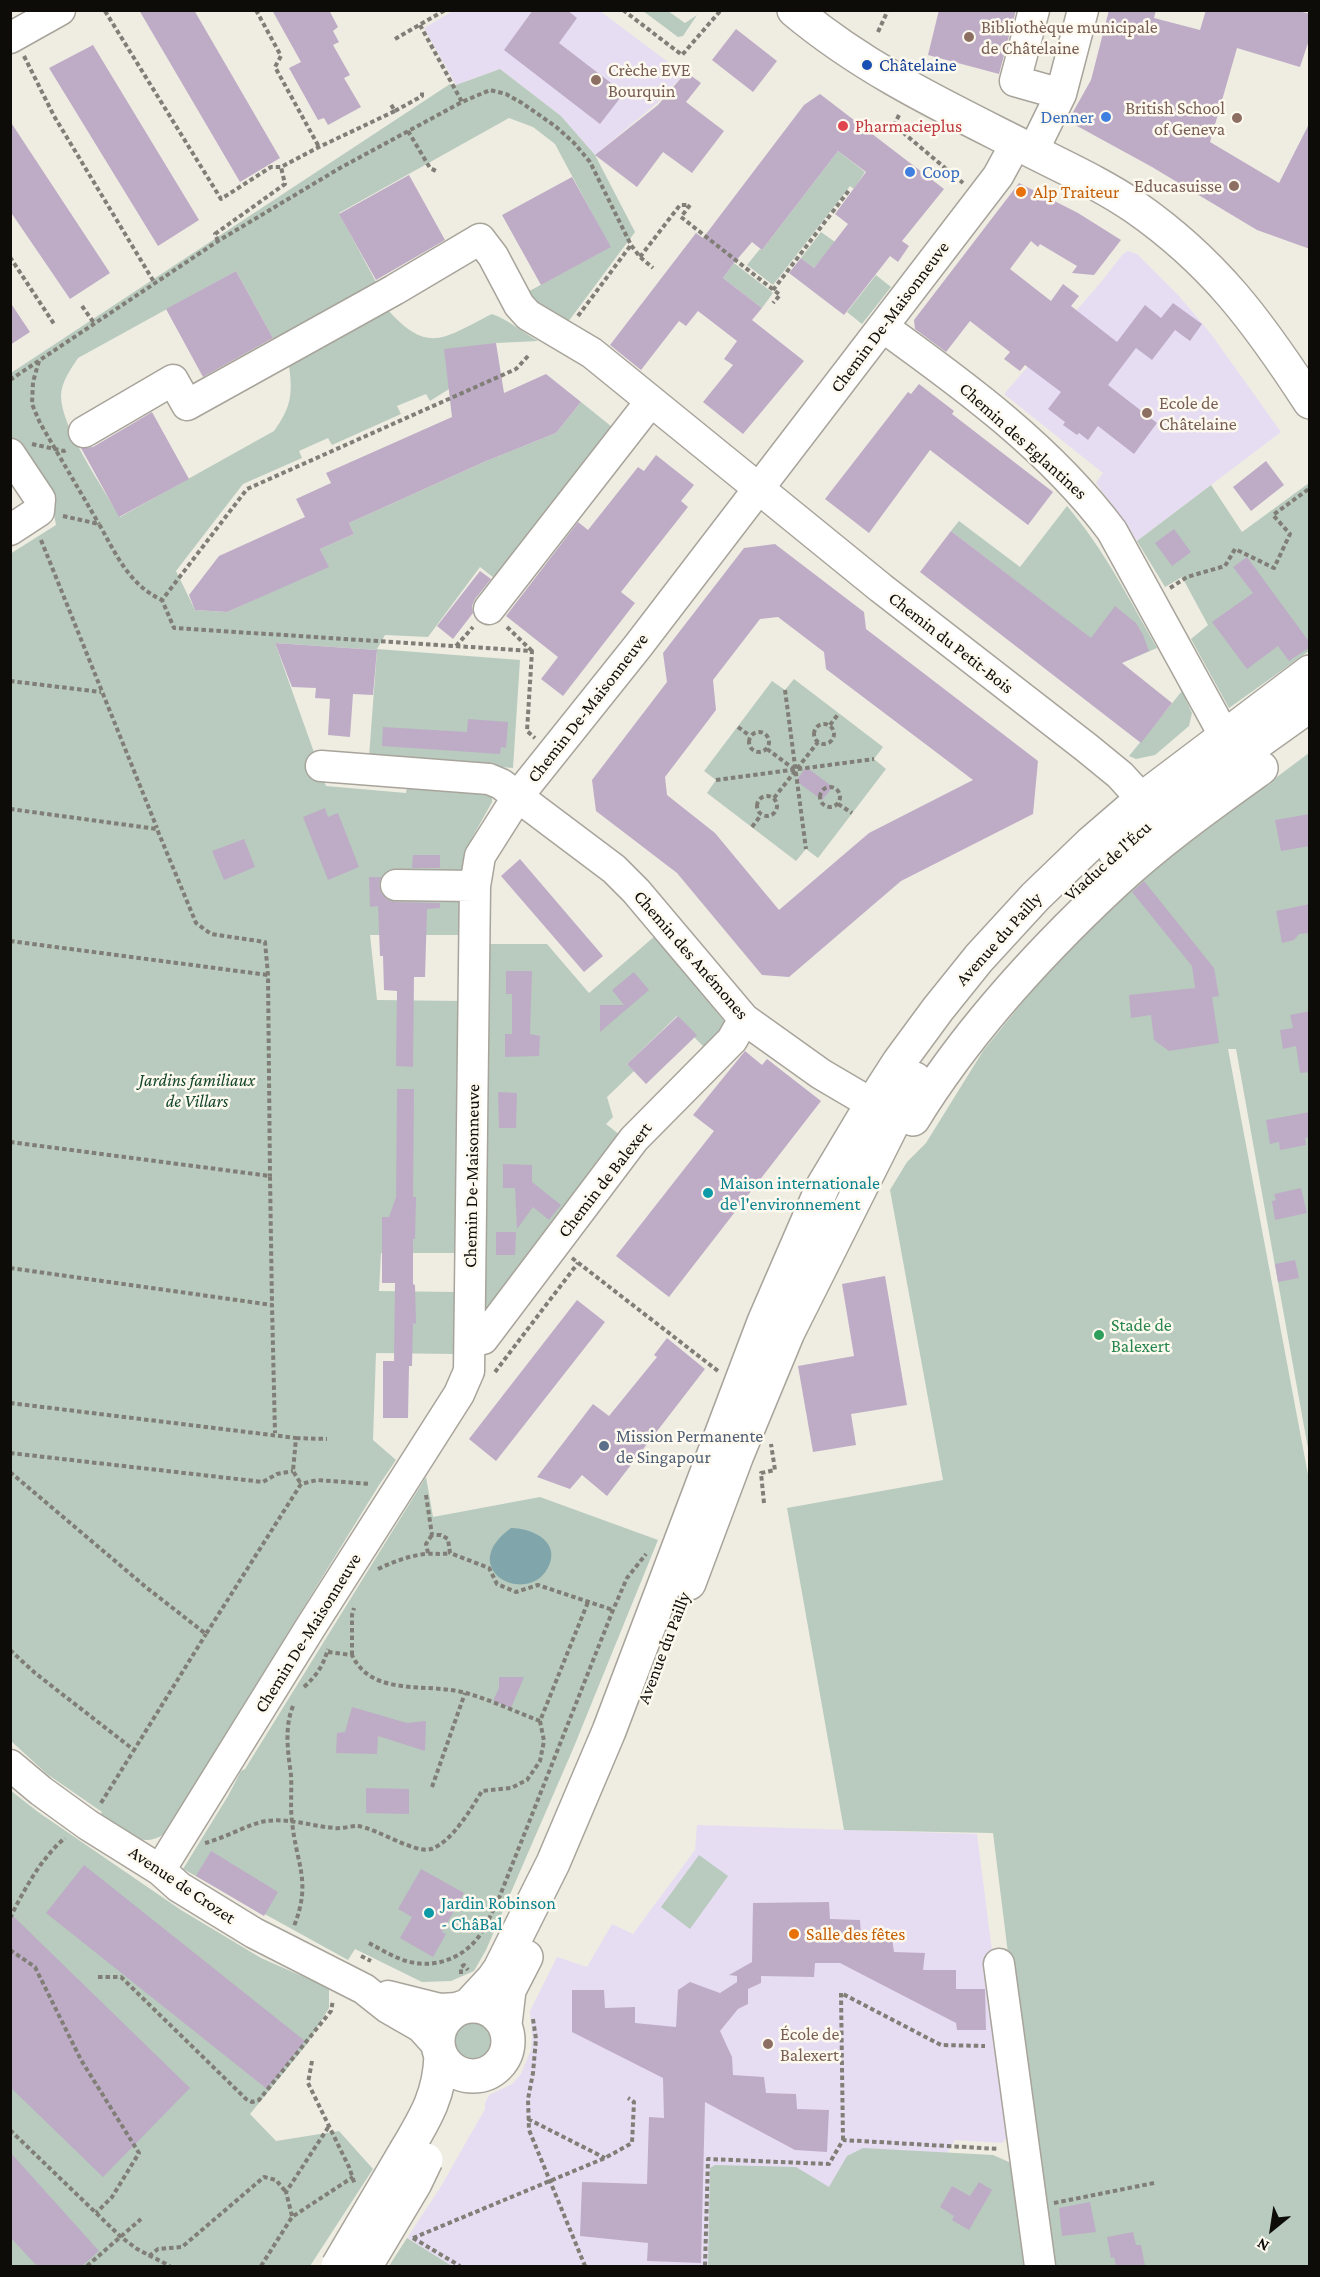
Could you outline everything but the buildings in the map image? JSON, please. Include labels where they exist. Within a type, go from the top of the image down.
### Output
[{"type":"main road","points":[[794,10],[820,32],[867,65],[1134,206],[1207,265],[1257,323],[1310,402]]},
{"type":"main road","name":"Avenue du Pailly","points":[[463,2007],[493,1979],[500,1969],[567,1831],[609,1731],[744,1374],[781,1284],[824,1186],[872,1104],[938,1009],[994,941],[1067,866],[1142,799],[1310,672]]},
{"type":"main road","name":"Viaduc de l'Écu","points":[[915,1079],[970,1004],[1002,966],[1083,881],[1125,843],[1195,787],[1310,705]]},
{"type":"main road","name":"Avenue du Pailly","points":[[820,1268],[928,1095],[972,1036],[1021,977],[1115,882],[1225,794],[1310,732]]},
{"type":"main road","name":"Avenue du Pailly","points":[[518,2020],[509,1990],[587,1834],[647,1693],[788,1332],[915,1079]]},
{"type":"main road","name":"Avenue du Pailly","points":[[781,1284],[850,1169],[915,1079]]},
{"type":"main road","points":[[370,2264],[405,2199],[428,2114],[437,2093],[441,2077],[438,2036],[442,2024],[449,2015],[463,2007],[479,2006],[498,2015],[518,2020],[508,2036],[508,2048],[504,2059],[485,2074],[473,2076],[454,2070],[440,2051]]},
{"type":"main road","points":[[338,2266],[473,2076]]},
{"type":"street","points":[[17,47],[60,10]]},
{"type":"street","points":[[1034,10],[1015,81],[1061,94]]},
{"type":"street","name":"Chemin De-Maisonneuve","points":[[160,1870],[459,1394],[469,1371],[475,886],[480,856],[518,796],[638,646],[998,176],[1024,147],[1061,94],[1083,10]]},
{"type":"street","points":[[84,432],[173,380],[187,405],[394,290],[480,239],[493,256],[519,305],[528,315],[592,353],[759,488]]},
{"type":"street","name":"Chemin des Eglantines","points":[[883,327],[983,402],[1027,440],[1090,501],[1112,531],[1224,735]]},
{"type":"street","points":[[489,609],[651,401]]},
{"type":"street","points":[[10,454],[40,499],[29,525]]},
{"type":"street","name":"Chemin du Petit-Bois","points":[[759,488],[881,588],[1087,748],[1120,775],[1142,799]]},
{"type":"street","name":"Chemin des Anémones","points":[[321,766],[489,779],[518,796],[614,869],[636,891],[744,1019],[821,1074],[872,1104]]},
{"type":"street","points":[[396,885],[475,886]]},
{"type":"street","name":"Chemin de Balexert","points":[[470,1342],[483,1339],[634,1139],[732,1040],[744,1019]]},
{"type":"street","name":"Avenue de Crozet","points":[[10,1765],[80,1829],[160,1870],[178,1887],[217,1911],[364,1989],[388,2008],[421,2027],[440,2051]]},
{"type":"street","points":[[999,1964],[1040,2266]]},
{"type":"street","name":"Avenue de Crozet","points":[[364,1989],[423,2006],[440,2009],[463,2007]]},
{"type":"path","points":[[105,10],[221,199],[272,167],[281,167],[395,111],[422,96],[422,91]]},
{"type":"path","points":[[256,10],[281,56],[275,67],[319,147]]},
{"type":"path","points":[[395,39],[445,10]]},
{"type":"path","points":[[623,10],[682,56],[721,10]]},
{"type":"path","points":[[878,32],[888,10]]},
{"type":"path","points":[[420,25],[462,102]]},
{"type":"path","points":[[17,47],[54,116],[154,282]]},
{"type":"path","points":[[10,380],[218,241],[339,168],[462,102],[490,90],[506,94],[555,126],[574,142],[590,162],[631,244],[640,258],[653,268]]},
{"type":"path","points":[[390,103],[395,111]]},
{"type":"path","points":[[899,115],[894,125],[966,185]]},
{"type":"path","points":[[408,130],[430,168],[438,172]]},
{"type":"path","points":[[218,241],[215,234],[285,184],[281,167]]},
{"type":"path","points":[[773,290],[850,189]]},
{"type":"path","points":[[640,258],[680,205],[690,206],[681,217],[780,295],[773,303]]},
{"type":"path","points":[[575,319],[631,244]]},
{"type":"path","points":[[10,257],[54,324]]},
{"type":"path","points":[[82,306],[94,324]]},
{"type":"path","points":[[162,600],[247,489],[512,371],[528,356]]},
{"type":"path","points":[[39,361],[33,382],[32,404],[40,423],[133,581],[147,593],[162,600],[174,628],[532,651],[527,731],[542,744]]},
{"type":"path","points":[[1165,591],[1187,577],[1225,566],[1235,549],[1274,568],[1290,534],[1273,515],[1310,488]]},
{"type":"path","points":[[99,524],[29,525],[102,692],[196,922],[211,934],[265,942],[268,975],[275,1433]]},
{"type":"path","points":[[10,681],[102,692]]},
{"type":"path","points":[[785,690],[806,849]]},
{"type":"path","points":[[830,725],[839,713]]},
{"type":"path","points":[[822,723],[830,725],[834,732],[832,740],[825,744],[818,742],[813,735],[815,728],[822,723]]},
{"type":"path","points":[[738,727],[750,736]]},
{"type":"path","points":[[757,732],[765,734],[769,741],[767,749],[760,753],[752,751],[748,744],[750,736],[757,732]]},
{"type":"path","points":[[774,798],[818,742]]},
{"type":"path","points":[[767,749],[795,770]]},
{"type":"path","points":[[716,780],[874,759]]},
{"type":"path","points":[[828,787],[836,789],[840,796],[838,804],[832,808],[824,806],[819,799],[821,791],[828,787]]},
{"type":"path","points":[[766,796],[774,798],[778,805],[776,813],[769,817],[761,815],[757,808],[759,800],[766,796]]},
{"type":"path","points":[[838,804],[852,813]]},
{"type":"path","points":[[10,809],[157,829]]},
{"type":"path","points":[[752,827],[761,815]]},
{"type":"path","points":[[10,941],[268,975]]},
{"type":"path","points":[[10,1142],[270,1176]]},
{"type":"path","points":[[569,1256],[722,1374]]},
{"type":"path","points":[[493,1375],[578,1263]]},
{"type":"path","points":[[10,1268],[272,1305]]},
{"type":"path","points":[[10,1403],[327,1439]]},
{"type":"path","points":[[296,1437],[293,1471],[301,1484]]},
{"type":"path","points":[[764,1503],[761,1473],[775,1470],[772,1445],[768,1438]]},
{"type":"path","points":[[10,1453],[263,1482],[277,1474],[293,1471]]},
{"type":"path","points":[[10,1472],[147,1588],[206,1634]]},
{"type":"path","points":[[10,1918],[19,1900],[54,1847],[80,1829],[134,1750],[301,1484],[317,1479],[379,1485]]},
{"type":"path","points":[[424,1484],[432,1535],[426,1544],[428,1553]]},
{"type":"path","points":[[432,1535],[441,1535],[448,1539],[450,1553]]},
{"type":"path","points":[[369,1942],[398,1958],[414,1963],[436,1964],[444,1962],[469,1946],[480,1934],[498,1898],[627,1578],[650,1548]]},
{"type":"path","points":[[375,1571],[398,1559],[428,1553],[441,1555],[450,1553],[489,1568],[497,1584],[516,1592],[538,1585],[613,1610]]},
{"type":"path","points":[[199,1844],[218,1840],[264,1821],[292,1821],[338,1828],[358,1826],[419,1850],[431,1849],[443,1841],[464,1820],[482,1791],[511,1788],[527,1780],[540,1761],[544,1741],[540,1721],[588,1602]]},
{"type":"path","points":[[355,1606],[352,1615],[352,1655],[358,1667],[369,1677],[388,1684],[465,1693],[540,1721]]},
{"type":"path","points":[[299,1692],[318,1674],[329,1646]]},
{"type":"path","points":[[10,1650],[35,1673],[134,1750]]},
{"type":"path","points":[[328,1652],[352,1655]]},
{"type":"path","points":[[432,1788],[465,1693]]},
{"type":"path","points":[[291,1935],[301,1909],[303,1878],[292,1821],[293,1794],[286,1740],[290,1714],[295,1703]]},
{"type":"path","points":[[10,1950],[35,1967],[81,2060],[139,2153],[112,2197],[96,2213]]},
{"type":"path","points":[[98,1977],[121,1977],[246,2099],[252,2102],[259,2100],[331,2011],[334,2001],[332,1993]]},
{"type":"path","points":[[705,2266],[708,2159],[829,2164],[843,2140],[841,1993],[941,2045],[1010,2046]]},
{"type":"path","points":[[518,2020],[535,2022],[536,2039],[527,2119],[529,2130],[585,2266]]},
{"type":"path","points":[[312,2061],[308,2083],[353,2177],[356,2188]]},
{"type":"path","points":[[413,2238],[606,2158],[632,2143],[634,2102],[628,2098]]},
{"type":"path","points":[[527,2119],[606,2158]]},
{"type":"path","points":[[286,2192],[329,2125]]},
{"type":"path","points":[[10,2130],[121,2237],[149,2256],[170,2266]]},
{"type":"path","points":[[843,2140],[1023,2151]]},
{"type":"path","points":[[149,2256],[158,2249],[182,2247],[264,2177],[276,2180],[286,2192],[292,2217]]},
{"type":"path","points":[[261,2266],[292,2217],[353,2177]]},
{"type":"path","points":[[1033,2207],[1154,2183]]},
{"type":"path","points":[[87,2266],[141,2219]]},
{"type":"path","points":[[404,2232],[460,2266]]},
{"type":"shaded area","name":"Crèche EVE Bourquin","points":[[453,11],[600,11],[684,74],[657,103],[595,155],[561,116],[500,69],[456,85],[424,28]]},
{"type":"shaded area","name":"Ecole de Châtelaine","points":[[1128,251],[1137,254],[1179,296],[1211,334],[1281,432],[1137,541],[1096,483],[1103,473],[1004,394],[1123,254]]},
{"type":"shaded area","name":"École de Balexert","points":[[697,1825],[977,1834],[1015,2130],[1002,2143],[955,2140],[878,2266],[452,2266],[407,2238],[440,2188],[485,2109],[489,2095],[512,2084],[521,2074],[531,2050],[530,2011],[557,1957],[587,1967],[612,1924],[633,1934],[695,1850]]},
{"type":"green space","points":[[643,11],[668,11],[685,23],[697,15],[683,36],[678,37]]},
{"type":"green space","name":"Jardins familiaux de Villars","points":[[500,69],[561,116],[595,155],[635,232],[565,326],[524,294],[610,247],[555,144],[533,127],[509,118],[339,213],[377,284],[274,340],[236,271],[78,358],[61,391],[63,409],[75,440],[120,517],[274,431],[284,415],[289,400],[291,385],[289,366],[388,310],[402,324],[427,338],[449,335],[492,314],[538,341],[496,343],[449,389],[430,401],[426,394],[397,406],[401,414],[332,445],[328,438],[299,451],[302,458],[243,484],[176,571],[195,610],[227,612],[328,566],[320,549],[354,534],[349,523],[484,462],[556,433],[581,402],[617,431],[498,581],[480,567],[428,637],[385,635],[377,649],[520,660],[513,768],[369,757],[377,650],[275,643],[326,786],[406,793],[407,786],[487,791],[492,795],[492,802],[472,838],[463,867],[461,935],[370,935],[377,1000],[460,1001],[458,1253],[381,1253],[379,1291],[457,1292],[456,1354],[376,1353],[373,1440],[396,1460],[164,1834],[147,1840],[139,1839],[122,1833],[98,1819],[102,1812],[47,1774],[11,1741],[10,554],[56,525],[52,504],[11,439],[11,373],[450,84],[456,85]]},
{"type":"green space","points":[[838,151],[865,172],[854,189],[850,186],[773,285],[747,265],[760,249],[762,250]]},
{"type":"green space","points":[[821,232],[835,242],[814,268],[801,258]]},
{"type":"green space","points":[[734,263],[773,293],[762,308],[723,278]]},
{"type":"green space","points":[[876,275],[891,287],[862,324],[847,312]]},
{"type":"green space","points":[[1309,483],[1309,651],[1229,708],[1191,639],[1208,625],[1182,577],[1165,587],[1137,541],[1211,485],[1242,532]]},
{"type":"green space","points":[[1067,506],[1093,539],[1157,648],[1129,660],[1117,659],[951,531],[959,521],[1020,567]]},
{"type":"green space","points":[[794,679],[883,747],[874,759],[886,769],[818,858],[806,849],[796,861],[707,793],[716,780],[704,771],[772,681],[785,690]]},
{"type":"green space","points":[[1182,691],[1192,713],[1189,726],[1155,755],[1136,759],[1129,756]]},
{"type":"green space","points":[[1309,753],[1309,1454],[1236,1049],[1228,1049],[1309,1480],[1309,2266],[1047,2266],[993,1833],[844,1830],[787,1508],[943,1480],[890,1190],[907,1162],[926,1143],[983,1051],[1060,956],[1143,877]]},
{"type":"green space","points":[[655,936],[728,1026],[708,1051],[677,1016],[627,1064],[634,1071],[607,1097],[613,1117],[606,1124],[625,1139],[492,1315],[483,1312],[487,944],[547,944],[589,993]]},
{"type":"green space","points":[[426,1477],[433,1517],[540,1497],[658,1540],[573,1749],[486,1950],[474,1971],[451,1981],[422,1982],[355,1949],[348,1960],[183,1869],[241,1771],[245,1769]]},
{"type":"green space","points":[[10,1790],[38,1812],[181,1910],[261,1958],[329,1988],[329,2008],[307,2044],[250,2114],[276,2141],[339,2131],[373,2169],[310,2266],[11,2266]]},
{"type":"green space","points":[[699,1855],[728,1876],[690,1929],[661,1907]]},
{"type":"green space","points":[[474,2020],[488,2026],[494,2040],[488,2054],[474,2060],[460,2054],[454,2040],[460,2026]]},
{"type":"green space","points":[[863,2148],[993,2155],[1009,2162],[1018,2174],[1033,2266],[708,2266],[710,2168],[715,2165],[796,2167],[829,2187],[847,2156]]},
{"type":"green space","points":[[407,2238],[452,2266],[389,2266]]},
{"type":"water","points":[[511,1528],[526,1530],[540,1536],[550,1547],[550,1563],[541,1577],[528,1583],[515,1584],[502,1579],[493,1570],[490,1558],[495,1544]]},
{"type":"place","name":"Bibliothèque municipale de Châtelaine","points":[[969,37]]},
{"type":"place","name":"Châtelaine","points":[[867,65]]},
{"type":"place","name":"Crèche EVE Bourquin","points":[[596,80]]},
{"type":"place","name":"Denner","points":[[1106,117]]},
{"type":"place","name":"British School of Geneva","points":[[1237,118]]},
{"type":"place","name":"Pharmacieplus","points":[[843,126]]},
{"type":"place","name":"Coop","points":[[910,172]]},
{"type":"place","name":"Educasuisse","points":[[1234,186]]},
{"type":"place","name":"Alp Traiteur","points":[[1021,192]]},
{"type":"place","name":"Ecole de Châtelaine","points":[[1147,413]]},
{"type":"place","name":"Maison internationale de l'environnement","points":[[708,1193]]},
{"type":"place","name":"Stade de Balexert","points":[[1099,1335]]},
{"type":"place","name":"Mission Permanente de Singapour","points":[[604,1446]]},
{"type":"place","name":"Jardin Robinson - ChâBal","points":[[429,1913]]},
{"type":"place","name":"Salle des fêtes","points":[[794,1934]]},
{"type":"place","name":"École de Balexert","points":[[768,2044]]}]
